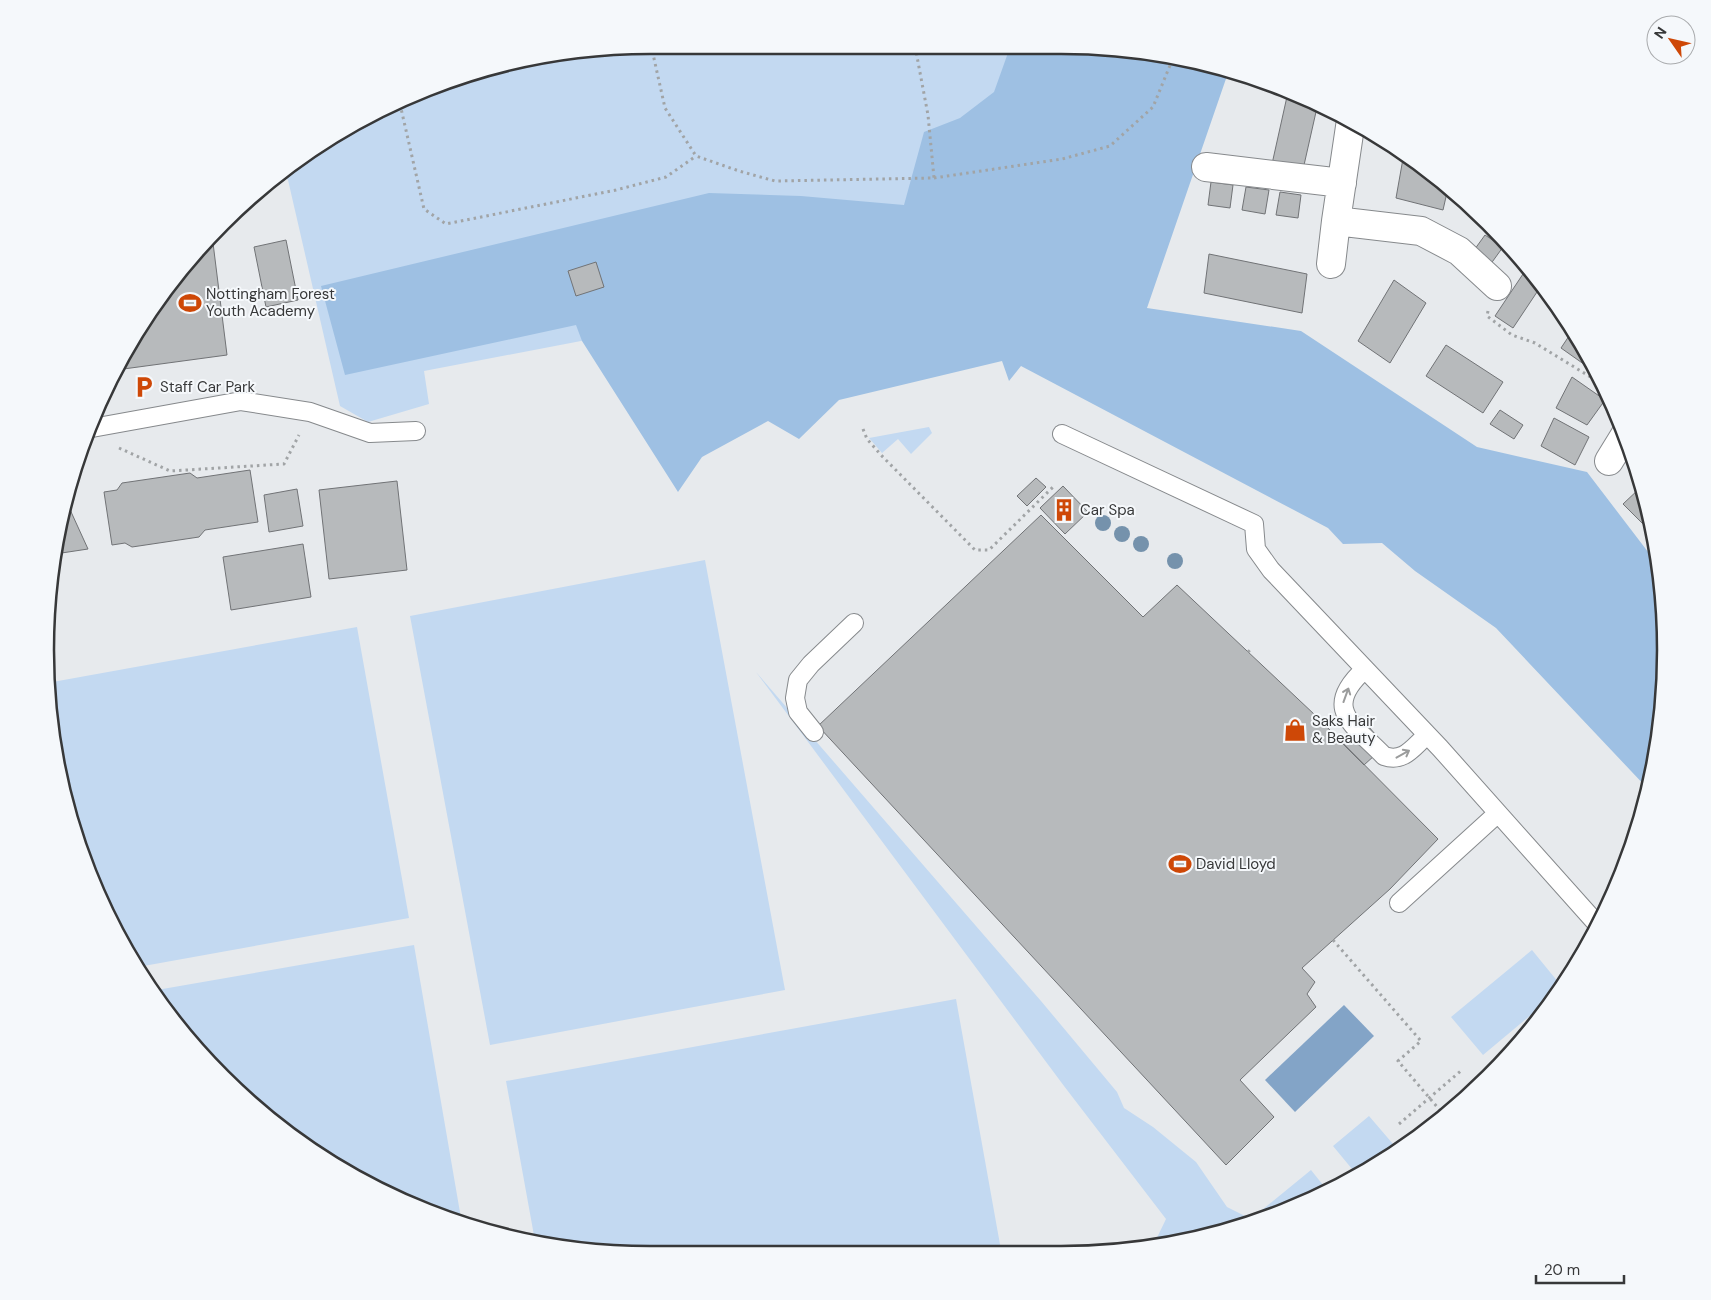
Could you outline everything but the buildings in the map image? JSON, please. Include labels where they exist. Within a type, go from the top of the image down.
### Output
[{"type":"street","points":[[1330,264],[1349,128]]},
{"type":"street","points":[[1206,167],[1342,183]]},
{"type":"street","points":[[1336,220],[1421,231],[1458,251],[1497,286]]},
{"type":"street","points":[[1609,461],[1620,443]]},
{"type":"lane","points":[[97,427],[241,401],[310,412],[370,433],[416,431]]},
{"type":"lane","points":[[1062,434],[1254,524],[1256,549],[1271,570],[1427,735],[1593,919]]},
{"type":"lane","points":[[814,732],[798,712],[795,698],[798,680],[811,664],[854,623]]},
{"type":"lane","points":[[1365,668],[1353,680],[1346,693],[1342,707],[1346,717],[1384,756],[1392,759],[1404,756],[1427,735]]},
{"type":"lane","points":[[1399,903],[1498,813]]},
{"type":"path","points":[[653,54],[665,108],[696,156],[775,181],[934,178],[1062,159],[1110,146],[1152,107],[1170,64]]},
{"type":"path","points":[[917,54],[928,115],[934,178]]},
{"type":"path","points":[[401,108],[424,209],[446,224],[607,192],[666,177],[696,156]]},
{"type":"path","points":[[1497,286],[1487,316],[1512,335],[1535,343],[1591,377]]},
{"type":"path","points":[[116,447],[170,471],[284,464],[310,412]]},
{"type":"path","points":[[863,429],[867,439],[880,455],[976,550],[988,550],[1054,486]]},
{"type":"path","points":[[1248,652],[1252,648]]},
{"type":"path","points":[[1333,940],[1420,1041],[1398,1061],[1440,1110]]},
{"type":"path","points":[[1399,1124],[1463,1069]]},
{"type":"shaded area","points":[[650,54],[1061,54],[1139,59],[1186,67],[698,310],[581,341],[424,371],[429,404],[368,422],[340,406],[288,180],[286,178],[319,154],[352,134],[386,115],[422,99],[458,85],[496,74],[572,59]]},
{"type":"shaded area","points":[[1008,54],[1100,55],[1139,59],[1177,65],[1226,77],[1147,308],[1301,331],[1477,447],[1587,472],[1649,553],[1656,611],[1656,689],[1652,728],[1642,783],[1496,628],[1415,571],[1382,543],[1343,544],[1328,528],[1021,366],[1009,381],[1002,361],[839,400],[799,439],[768,421],[702,457],[678,492],[582,341],[576,325],[345,375],[321,286],[709,193],[801,196],[904,205],[924,132],[960,118],[994,92]]},
{"type":"shaded area","points":[[929,427],[932,433],[911,454],[898,439],[882,453],[869,438]]},
{"type":"shaded area","points":[[705,560],[785,990],[490,1045],[410,616]]},
{"type":"shaded area","points":[[357,627],[409,918],[145,966],[115,914],[85,842],[65,766],[55,682]]},
{"type":"shaded area","points":[[756,672],[1041,1001],[1117,1092],[1124,1108],[1153,1127],[1196,1162],[1227,1207],[1247,1217],[1215,1226],[1157,1238],[1166,1219],[1064,1086]]},
{"type":"shaded area","points":[[414,945],[461,1216],[386,1185],[319,1146],[287,1123],[228,1072],[177,1013],[160,989]]},
{"type":"shaded area","points":[[1532,950],[1557,981],[1535,1011],[1483,1055],[1451,1017]]},
{"type":"shaded area","points":[[956,999],[1000,1246],[650,1246],[611,1245],[534,1235],[506,1081]]},
{"type":"shaded area","points":[[1344,1005],[1374,1036],[1295,1112],[1265,1080]]},
{"type":"shaded area","points":[[1369,1116],[1394,1145],[1353,1170],[1333,1146]]},
{"type":"shaded area","points":[[1311,1170],[1324,1186],[1259,1213]]},
{"type":"place","name":"Nottingham Forest Youth Academy","points":[[190,303]]},
{"type":"place","name":"Staff Car Park","points":[[144,387]]},
{"type":"place","name":"Car Spa","points":[[1064,510]]},
{"type":"place","name":"Saks Hair & Beauty","points":[[1295,730]]},
{"type":"place","name":"David Lloyd","points":[[1180,864]]}]
